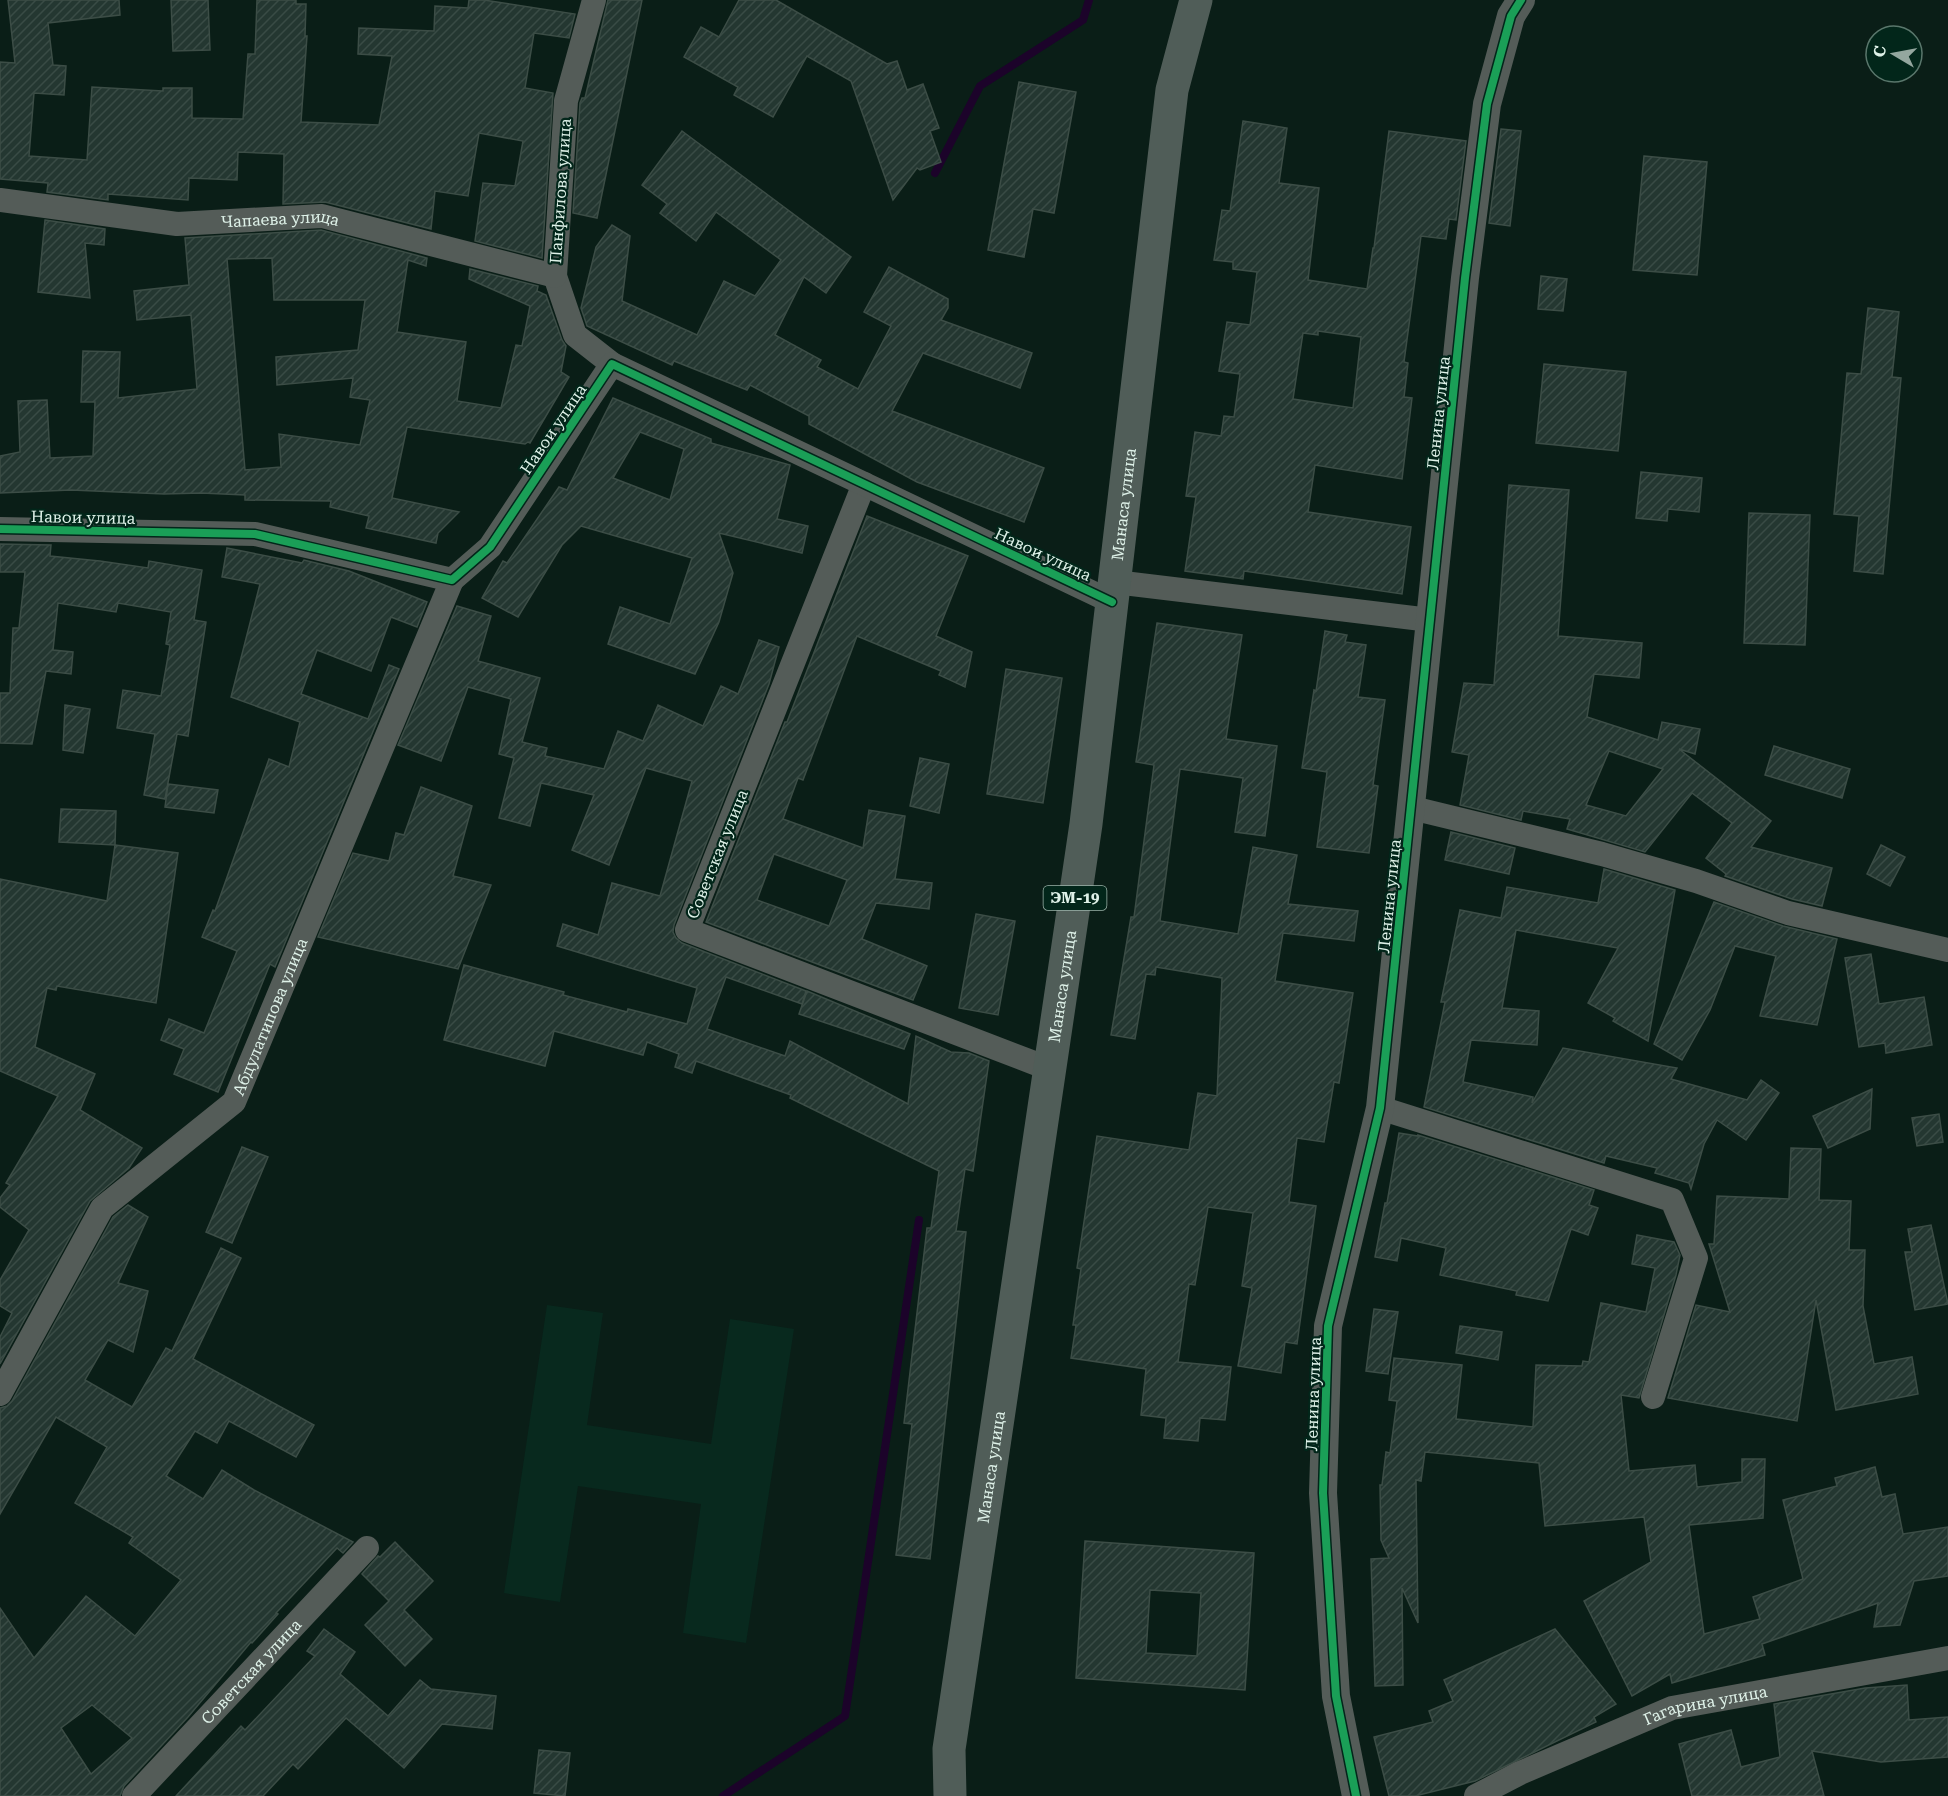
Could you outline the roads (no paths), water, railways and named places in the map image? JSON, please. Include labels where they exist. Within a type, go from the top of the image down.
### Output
[{"type":"main road","name":"Манаса улица","points":[[950,1796],[949,1749],[1086,824],[1172,90],[1196,0]]},
{"type":"street","name":"Панфилова улица","points":[[594,0],[566,101],[555,276],[575,335],[612,364]]},
{"type":"street","name":"Ленина улица","points":[[1356,1796],[1336,1696],[1323,1493],[1328,1326],[1380,1108],[1465,278],[1487,104],[1511,16],[1521,0]]},
{"type":"street","name":"Чапаева улица","points":[[0,200],[177,224],[322,216],[555,276]]},
{"type":"street","name":"Навои улица","points":[[0,529],[255,534],[452,580],[490,547],[612,364],[864,484],[1114,592],[1430,620]]},
{"type":"street","name":"Советская улица","points":[[864,484],[687,930],[1050,1069]]},
{"type":"street","name":"Абдулатипова улица","points":[[0,1395],[102,1208],[234,1102],[452,580]]},
{"type":"street","points":[[1412,808],[1602,854],[1696,881],[1788,913],[1948,950]]},
{"type":"street","points":[[1380,1108],[1672,1200],[1696,1258],[1653,1397]]},
{"type":"street","name":"Советская улица","points":[[134,1796],[367,1548]]},
{"type":"street","name":"Гагарина улица","points":[[1476,1796],[1520,1773],[1672,1708],[1948,1658]]},
{"type":"waterway","points":[[935,173],[980,86],[1083,20],[1089,0]]},
{"type":"waterway","points":[[723,1796],[845,1716],[919,1220]]}]
